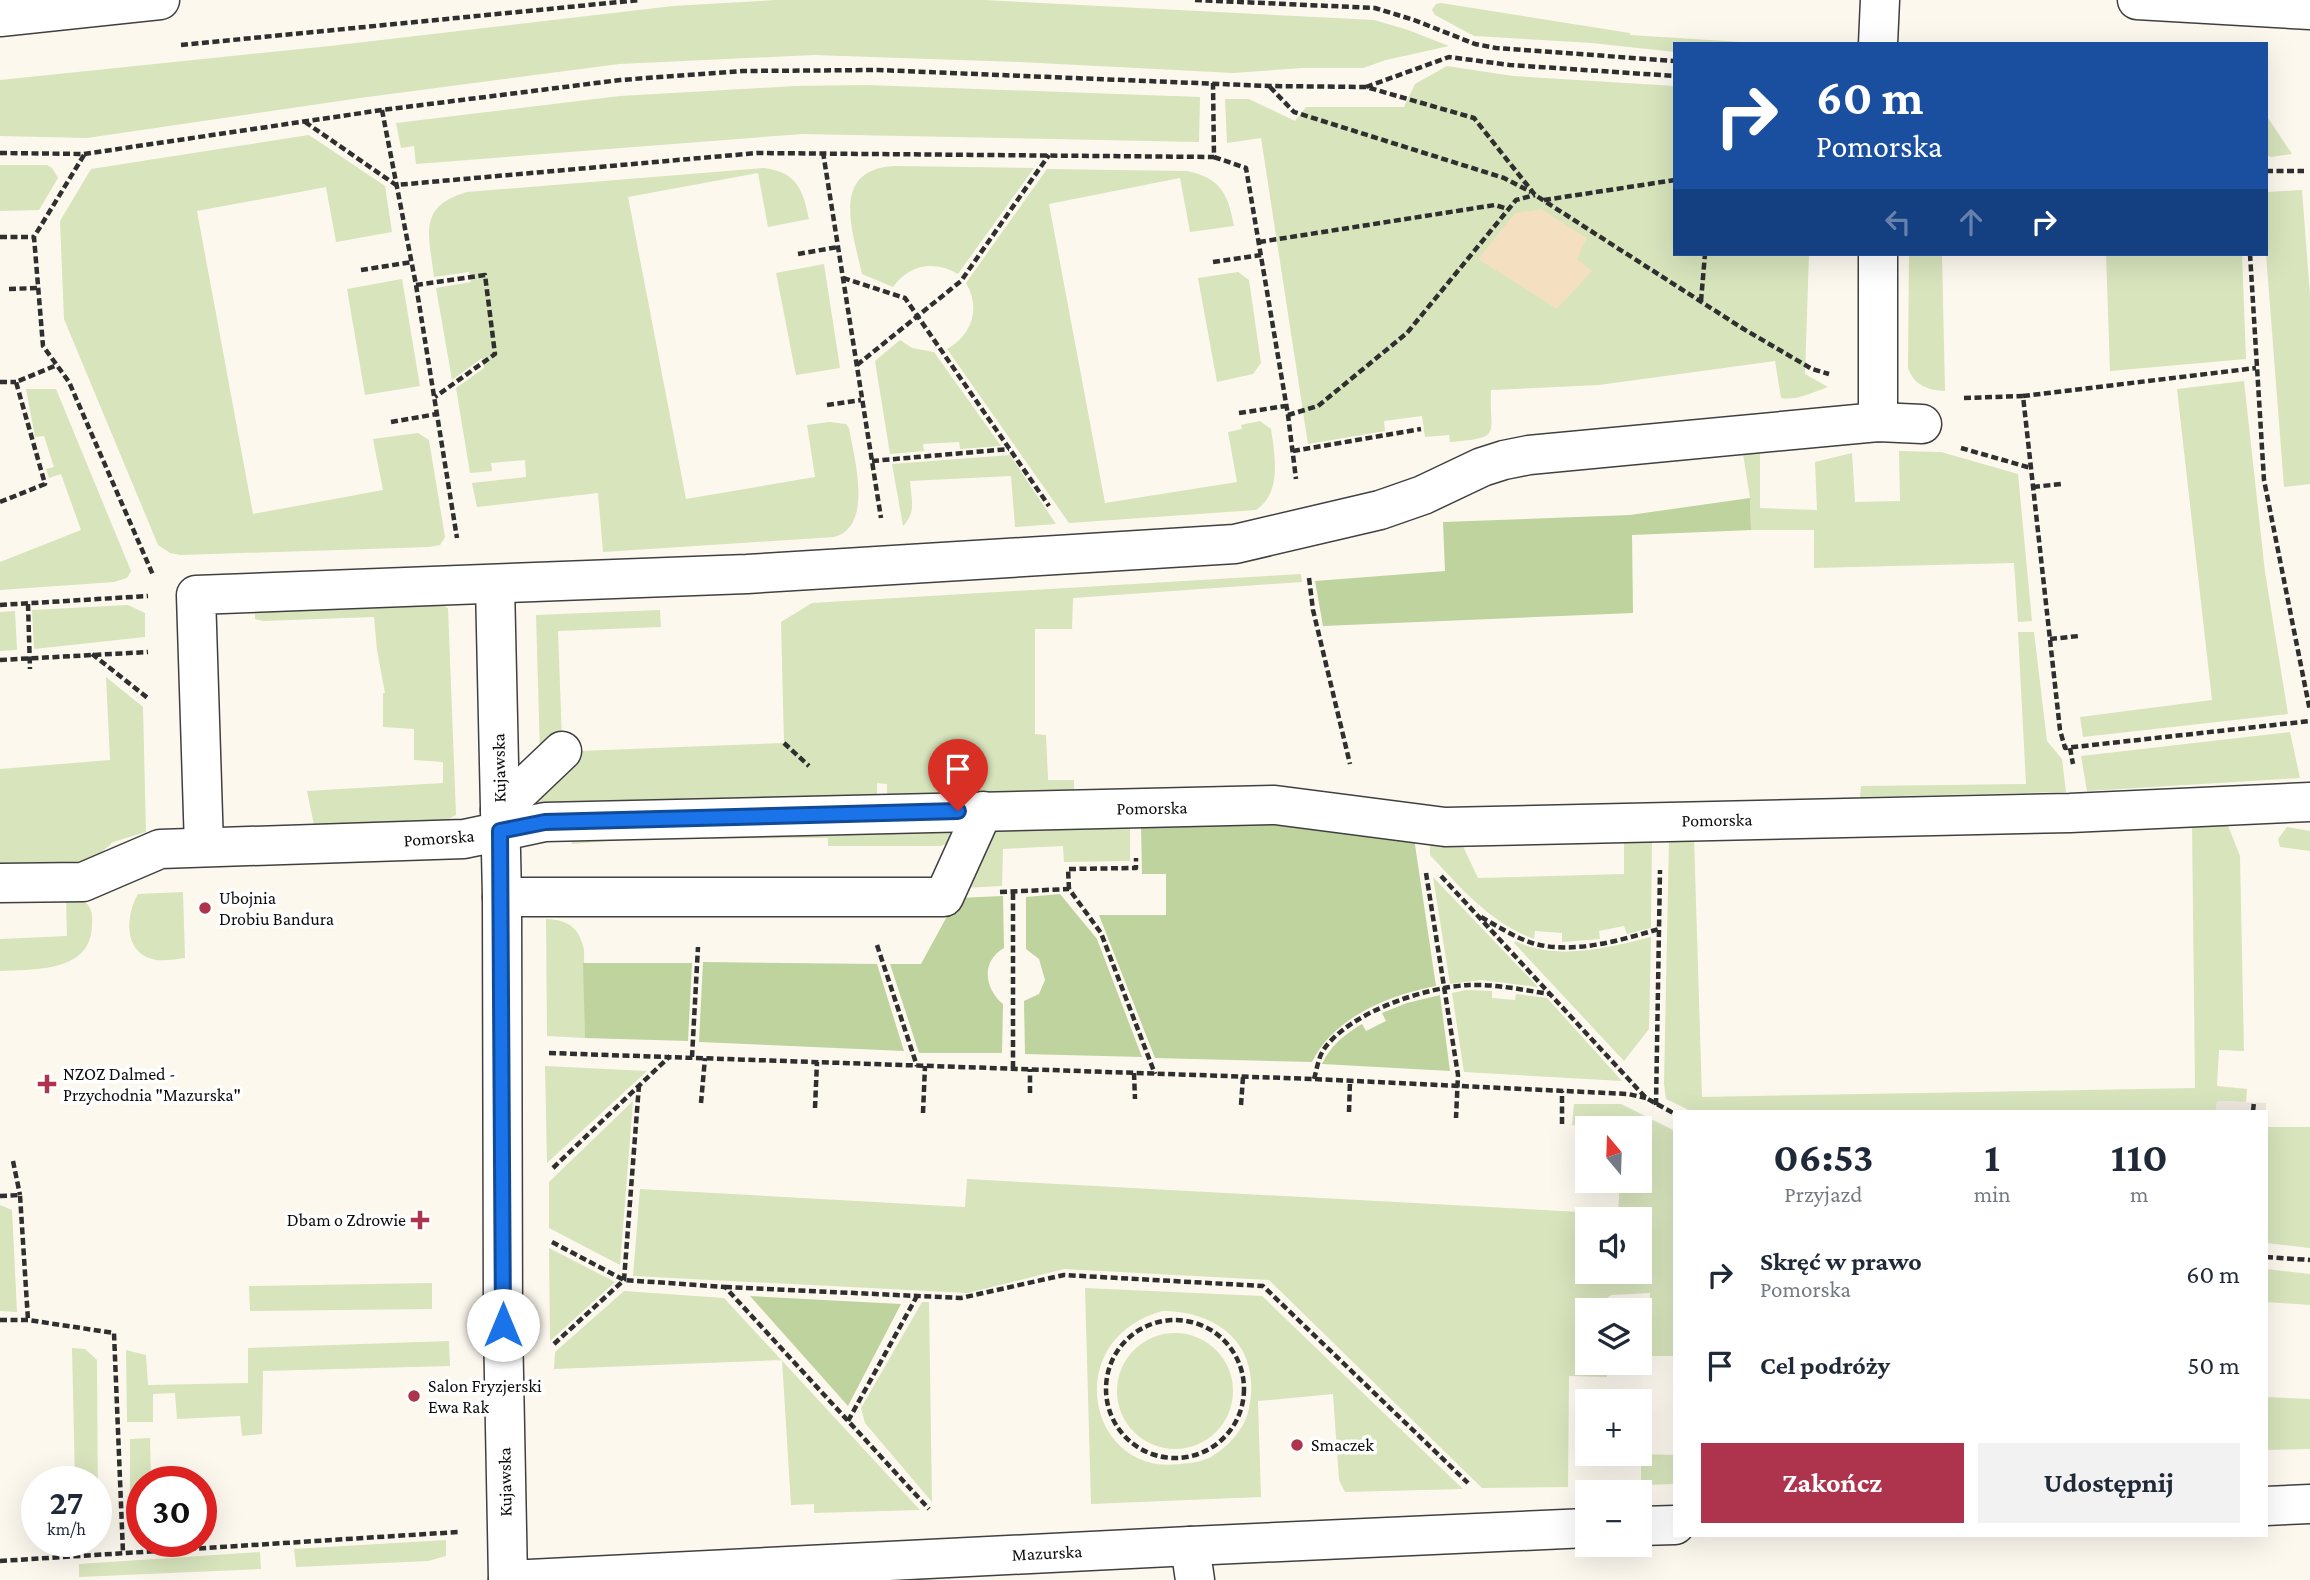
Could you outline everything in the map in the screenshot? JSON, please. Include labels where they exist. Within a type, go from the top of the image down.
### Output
[{"type":"street","points":[[0,17],[160,0]]},
{"type":"street","points":[[1878,42],[1880,0]]},
{"type":"street","points":[[2137,0],[2310,10]]},
{"type":"street","points":[[1878,256],[1878,406]]},
{"type":"street","points":[[204,847],[196,595],[747,574],[1212,547],[1304,530],[1380,510],[1504,460],[1529,455],[1878,406],[1922,424]]},
{"type":"street","name":"Kujawska","points":[[495,585],[502,897],[503,1325],[508,1580]]},
{"type":"street","points":[[500,821],[562,751]]},
{"type":"street","name":"Pomorska","points":[[0,883],[83,882],[160,849],[464,839],[500,821],[1286,805],[1445,827],[2070,813],[2310,802]]},
{"type":"street","points":[[502,897],[944,897],[983,811]]},
{"type":"street","points":[[2268,1506],[2310,1504]]},
{"type":"street","points":[[1652,1526],[1673,1525]]},
{"type":"street","name":"Mazurska","points":[[508,1580],[1192,1563],[1575,1529]]},
{"type":"path","points":[[173,46],[640,0]]},
{"type":"path","points":[[1195,0],[1376,8],[1485,46],[1673,61]]},
{"type":"path","points":[[1366,87],[1449,57],[1510,65],[1673,76]]},
{"type":"path","points":[[0,153],[84,154],[382,110],[620,80],[743,71],[878,70],[1269,86],[1366,87],[1474,118],[1535,195]]},
{"type":"path","points":[[1213,83],[1214,157]]},
{"type":"path","points":[[1269,86],[1294,112],[1504,177],[1742,328],[1878,406]]},
{"type":"path","points":[[382,110],[412,262],[462,567],[456,587]]},
{"type":"path","points":[[305,121],[396,185],[757,153],[1214,157],[1246,168],[1288,415],[1297,484]]},
{"type":"path","points":[[823,152],[883,530]]},
{"type":"path","points":[[83,411],[69,382],[43,346],[34,237],[84,154]]},
{"type":"path","points":[[857,366],[961,281],[1049,155]]},
{"type":"path","points":[[2268,172],[2305,171]]},
{"type":"path","points":[[1544,200],[1673,180]]},
{"type":"path","points":[[1288,415],[1318,407],[1407,333],[1516,200],[1535,195]]},
{"type":"path","points":[[1259,242],[1494,205],[1508,209]]},
{"type":"path","points":[[0,237],[34,237]]},
{"type":"path","points":[[798,254],[838,247]]},
{"type":"path","points":[[1213,262],[1261,255]]},
{"type":"path","points":[[1701,301],[1705,256]]},
{"type":"path","points":[[2250,256],[2264,481],[2310,711]]},
{"type":"path","points":[[361,270],[412,262]]},
{"type":"path","points":[[416,285],[485,275],[495,354],[435,397]]},
{"type":"path","points":[[843,278],[905,298],[1049,507]]},
{"type":"path","points":[[9,289],[37,288]]},
{"type":"path","points":[[0,382],[16,382],[57,365]]},
{"type":"path","points":[[1958,398],[2023,396],[2256,368]]},
{"type":"path","points":[[0,502],[45,484],[16,382]]},
{"type":"path","points":[[2023,396],[2060,730],[2065,748],[2310,721]]},
{"type":"path","points":[[827,405],[861,400]]},
{"type":"path","points":[[1239,413],[1286,405]]},
{"type":"path","points":[[391,422],[436,414]]},
{"type":"path","points":[[1922,424],[1935,441],[2031,468]]},
{"type":"path","points":[[1293,452],[1421,429]]},
{"type":"path","points":[[872,461],[1010,449]]},
{"type":"path","points":[[2033,487],[2060,484]]},
{"type":"path","points":[[1304,530],[1312,610],[1351,768],[1381,818]]},
{"type":"path","points":[[0,605],[160,595]]},
{"type":"path","points":[[28,604],[30,669]]},
{"type":"path","points":[[2050,639],[2079,636]]},
{"type":"path","points":[[0,660],[151,652]]},
{"type":"path","points":[[92,654],[152,701]]},
{"type":"path","points":[[1656,1105],[1661,821]]},
{"type":"path","points":[[1433,868],[1646,1098],[1673,1113]]},
{"type":"path","points":[[1426,872],[1458,1085],[1456,1118]]},
{"type":"path","points":[[987,892],[1069,889],[1101,933],[1155,1074]]},
{"type":"path","points":[[1013,891],[1013,1068]]},
{"type":"path","points":[[692,1057],[701,897]]},
{"type":"path","points":[[859,898],[885,964],[917,1066]]},
{"type":"path","points":[[1477,915],[1538,945],[1601,944],[1659,929]]},
{"type":"path","points":[[1314,1079],[1325,1048],[1343,1031],[1395,1001],[1469,985],[1501,986],[1550,994]]},
{"type":"path","points":[[540,1052],[1314,1079],[1628,1094],[1646,1098]]},
{"type":"path","points":[[552,1169],[670,1056]]},
{"type":"path","points":[[701,1102],[705,1058]]},
{"type":"path","points":[[815,1108],[817,1062]]},
{"type":"path","points":[[923,1113],[925,1066]]},
{"type":"path","points":[[1030,1069],[1030,1093]]},
{"type":"path","points":[[1134,1073],[1135,1099]]},
{"type":"path","points":[[1241,1105],[1243,1077]]},
{"type":"path","points":[[1349,1112],[1350,1081]]},
{"type":"path","points":[[545,1352],[624,1280],[639,1086]]},
{"type":"path","points":[[1562,1091],[1562,1124]]},
{"type":"path","points":[[2253,1110],[2254,1102]]},
{"type":"path","points":[[13,1161],[19,1195],[28,1320]]},
{"type":"path","points":[[0,1196],[19,1195]]},
{"type":"path","points":[[544,1238],[624,1280],[725,1287],[961,1298],[1064,1275],[1263,1286],[1469,1485]]},
{"type":"path","points":[[2268,1257],[2310,1260]]},
{"type":"path","points":[[725,1287],[930,1510]]},
{"type":"path","points":[[848,1421],[916,1296]]},
{"type":"path","points":[[0,1320],[28,1320],[114,1333],[123,1553]]},
{"type":"path","points":[[1168,1320],[1192,1322],[1214,1332],[1231,1349],[1242,1371],[1244,1395],[1238,1417],[1225,1438],[1206,1451],[1182,1458],[1161,1457],[1140,1449],[1123,1435],[1111,1418],[1106,1397],[1107,1374],[1115,1354],[1129,1338],[1147,1326],[1168,1320]]},
{"type":"path","points":[[0,1561],[465,1532]]},
{"type":"green space","points":[[777,0],[984,0],[1374,20],[1449,46],[1363,68],[1302,68],[1233,73],[814,55],[619,64],[87,138],[0,136],[0,80],[330,46],[673,6]]},
{"type":"green space","points":[[1436,4],[1630,35],[1741,42],[1673,42],[1673,52],[1592,43],[1474,36],[1435,15],[1432,10]]},
{"type":"green space","points":[[1447,66],[1513,76],[1673,86],[1673,256],[1809,256],[1805,374],[1828,387],[1799,397],[1781,398],[1775,361],[1599,385],[1491,390],[1490,431],[1479,438],[1450,442],[1449,435],[1425,437],[1422,416],[1384,421],[1385,431],[1308,444],[1261,138],[1227,143],[1225,99],[1249,99],[1295,121],[1306,107],[1404,107],[1415,84]]},
{"type":"green space","points":[[867,85],[1200,97],[1199,142],[802,134],[416,164],[414,146],[401,148],[396,123],[620,96],[795,86]]},
{"type":"green space","points":[[2268,118],[2292,154],[2268,156]]},
{"type":"green space","points":[[309,135],[385,186],[392,232],[336,242],[326,187],[197,211],[253,514],[383,490],[373,439],[418,433],[429,440],[445,537],[440,545],[429,547],[181,555],[170,553],[158,545],[64,319],[60,221],[91,169]]},
{"type":"green space","points":[[0,165],[47,165],[52,168],[58,178],[39,210],[0,211]]},
{"type":"green space","points":[[894,166],[1034,168],[958,274],[940,267],[923,267],[907,273],[893,287],[862,274],[850,206],[853,191],[860,179],[874,170]]},
{"type":"green space","points":[[764,168],[784,174],[797,184],[809,219],[768,227],[758,173],[628,197],[686,499],[815,477],[807,425],[829,422],[846,424],[857,473],[858,506],[854,520],[846,531],[834,537],[603,552],[598,493],[477,507],[472,483],[526,477],[525,460],[491,463],[492,471],[470,473],[456,388],[484,368],[482,358],[452,380],[436,288],[471,282],[469,272],[434,277],[429,235],[433,214],[440,205],[467,192]]},
{"type":"green space","points":[[1047,169],[1187,171],[1208,178],[1221,189],[1229,205],[1234,226],[1190,232],[1180,178],[1049,204],[1105,503],[1237,482],[1228,432],[1242,429],[1241,425],[1260,421],[1271,429],[1275,473],[1270,494],[1256,510],[1069,523],[947,349],[963,336],[972,320],[973,302],[966,283]]},
{"type":"green space","points":[[2302,190],[2310,295],[2310,484],[2284,487],[2266,256],[2268,192]]},
{"type":"green space","points":[[1909,256],[1942,256],[1945,391],[1922,386],[1908,368]]},
{"type":"green space","points":[[2106,256],[2242,256],[2246,359],[2110,371]]},
{"type":"green space","points":[[824,264],[840,368],[796,375],[776,273]]},
{"type":"green space","points":[[1238,272],[1249,280],[1261,363],[1253,374],[1217,382],[1198,278]]},
{"type":"green space","points":[[402,279],[420,386],[365,395],[347,289]]},
{"type":"green space","points":[[900,340],[912,348],[934,352],[1001,446],[960,449],[959,442],[923,444],[924,451],[890,454],[875,361]]},
{"type":"green space","points":[[2244,381],[2265,572],[2288,714],[2083,737],[2080,717],[2212,700],[2177,389]]},
{"type":"green space","points":[[26,389],[56,389],[131,571],[127,578],[114,582],[0,590],[0,562],[81,530],[61,474],[49,478],[46,469],[54,467],[44,436],[35,437]]},
{"type":"green space","points":[[1760,451],[1760,508],[1817,510],[1815,462],[1852,453],[1855,502],[1900,501],[1899,451],[1941,452],[2018,474],[2032,621],[2018,622],[2014,563],[1814,568],[1814,530],[1751,530],[1750,498],[1743,454]]},
{"type":"green space","points":[[1010,455],[1056,524],[1015,527],[1011,476],[910,481],[912,510],[903,526],[892,464]]},
{"type":"green space","points":[[1750,498],[1751,530],[1632,535],[1633,613],[1323,626],[1315,581],[1445,571],[1443,522],[1630,515]]},
{"type":"green space","points":[[1301,574],[1302,582],[1073,598],[1072,629],[1035,629],[1035,734],[1046,735],[1048,780],[1074,780],[1074,796],[887,799],[887,784],[877,783],[877,799],[538,804],[535,800],[580,751],[784,743],[781,622],[812,603]]},
{"type":"green space","points":[[440,604],[448,608],[456,815],[442,823],[314,825],[307,791],[443,783],[443,762],[414,760],[414,729],[383,727],[385,693],[374,617],[263,621],[255,619],[255,610]]},
{"type":"green space","points":[[128,605],[145,613],[145,637],[34,649],[32,610]]},
{"type":"green space","points":[[660,610],[661,627],[558,631],[562,740],[540,753],[536,615]]},
{"type":"green space","points":[[15,611],[17,650],[0,651],[0,612]]},
{"type":"green space","points":[[2018,632],[2034,632],[2047,741],[2062,759],[2066,792],[1860,797],[1861,786],[2026,784]]},
{"type":"green space","points":[[106,677],[143,707],[146,832],[113,842],[95,858],[75,867],[0,866],[0,769],[110,760]]},
{"type":"green space","points":[[2290,732],[2300,778],[2087,791],[2081,756]]},
{"type":"green space","points":[[2192,822],[2227,823],[2240,856],[2244,1051],[2219,1050],[2217,1086],[2247,1089],[2246,1102],[2217,1101],[2216,1110],[1689,1110],[1666,1099],[1664,1083],[1669,838],[1694,837],[1702,1097],[2195,1088]]},
{"type":"green space","points":[[1302,823],[1414,838],[1436,986],[1400,995],[1365,1010],[1334,1032],[1312,1062],[1155,1058],[1099,915],[1166,915],[1166,874],[1142,874],[1141,826]]},
{"type":"green space","points":[[968,824],[951,843],[940,846],[828,846],[828,838],[633,839],[572,844],[570,834]]},
{"type":"green space","points":[[1130,825],[1130,861],[1064,862],[1063,846],[1003,849],[1002,886],[963,888],[995,830]]},
{"type":"green space","points":[[2287,827],[2310,831],[2310,851],[2280,847],[2278,839]]},
{"type":"green space","points":[[1624,836],[1652,837],[1651,928],[1627,934],[1624,926],[1599,931],[1600,939],[1562,942],[1562,933],[1535,931],[1534,939],[1518,932],[1477,903],[1430,855],[1430,841],[1461,842],[1478,878],[1624,874]]},
{"type":"green space","points":[[1433,877],[1538,987],[1481,980],[1450,984]]},
{"type":"green space","points":[[183,892],[185,958],[160,960],[143,955],[136,948],[130,931],[131,911],[138,894]]},
{"type":"green space","points":[[1060,894],[1097,939],[1142,1057],[1025,1054],[1024,1001],[1039,994],[1045,980],[1039,959],[1026,949],[1026,897]]},
{"type":"green space","points":[[1003,896],[1004,948],[991,960],[988,975],[992,990],[1003,1004],[1002,1053],[919,1053],[890,964],[921,964],[957,898]]},
{"type":"green space","points":[[80,898],[89,906],[92,916],[89,941],[82,952],[58,965],[0,971],[0,939],[67,936],[66,899]]},
{"type":"green space","points":[[546,919],[561,921],[571,926],[582,942],[585,1038],[547,1036]]},
{"type":"green space","points":[[1651,937],[1649,1029],[1624,1061],[1514,943],[1515,941],[1548,950],[1583,951]]},
{"type":"green space","points":[[703,962],[877,964],[904,1051],[699,1042]]},
{"type":"green space","points":[[583,963],[692,963],[688,1041],[585,1038]]},
{"type":"green space","points":[[1466,990],[1492,991],[1492,998],[1515,1000],[1516,994],[1547,998],[1622,1081],[1464,1072],[1452,993]]},
{"type":"green space","points":[[1440,995],[1450,1071],[1322,1064],[1339,1041],[1362,1024],[1366,1031],[1386,1021],[1382,1013],[1407,1003]]},
{"type":"green space","points":[[545,1066],[647,1071],[547,1163]]},
{"type":"green space","points":[[633,1101],[620,1265],[549,1228],[549,1182]]},
{"type":"green space","points":[[1574,1104],[1621,1104],[1645,1116],[1575,1116],[1575,1125],[1572,1125]]},
{"type":"green space","points":[[1652,1120],[1673,1130],[1673,1356],[1652,1356],[1650,1293],[1612,1295],[1608,1298],[1575,1298],[1575,1375],[1607,1375],[1569,1376],[1568,1487],[1482,1488],[1269,1280],[1064,1269],[968,1293],[633,1276],[640,1189],[965,1207],[967,1179],[1575,1212],[1575,1284],[1652,1284],[1652,1207],[1618,1207],[1619,1194],[1652,1194]]},
{"type":"green space","points":[[2268,1127],[2310,1127],[2310,1248],[2268,1243]]},
{"type":"green space","points":[[0,1205],[12,1210],[17,1312],[0,1311]]},
{"type":"green space","points":[[549,1248],[615,1282],[550,1341]]},
{"type":"green space","points":[[2268,1269],[2310,1274],[2310,1305],[2268,1302]]},
{"type":"green space","points":[[432,1283],[432,1309],[250,1311],[249,1286]]},
{"type":"green space","points":[[1085,1288],[1262,1296],[1463,1489],[1345,1492],[1339,1480],[1333,1394],[1258,1401],[1261,1497],[1091,1504]],"holes":[[[1162,1311],[1183,1313],[1218,1326],[1232,1337],[1242,1351],[1249,1367],[1249,1408],[1244,1423],[1235,1436],[1211,1457],[1180,1464],[1149,1462],[1124,1449],[1107,1429],[1098,1403],[1098,1375],[1108,1349],[1129,1326]]]},
{"type":"green space","points":[[624,1291],[724,1298],[781,1360],[554,1369],[555,1352]]},
{"type":"green space","points":[[750,1296],[901,1304],[848,1406]]},
{"type":"green space","points":[[922,1302],[929,1302],[932,1502],[865,1423],[861,1408]]},
{"type":"green space","points":[[1175,1333],[1197,1338],[1216,1350],[1228,1369],[1233,1391],[1228,1413],[1216,1432],[1197,1444],[1175,1449],[1153,1444],[1134,1432],[1122,1413],[1117,1391],[1122,1369],[1134,1350],[1153,1338]]},
{"type":"green space","points":[[449,1341],[450,1366],[263,1371],[262,1434],[242,1436],[240,1416],[177,1419],[175,1393],[153,1394],[153,1422],[127,1422],[126,1350],[146,1355],[148,1385],[248,1383],[248,1348]]},
{"type":"green space","points":[[72,1348],[85,1349],[97,1360],[98,1466],[75,1466]]},
{"type":"green space","points":[[782,1361],[920,1510],[814,1513],[814,1504],[791,1505]]},
{"type":"green space","points":[[2268,1397],[2310,1399],[2310,1449],[2268,1450]]},
{"type":"green space","points":[[150,1438],[151,1466],[130,1466],[130,1439]]},
{"type":"green space","points":[[1652,1454],[1673,1455],[1673,1484],[1652,1485],[1652,1480],[1641,1480],[1641,1466],[1652,1466]]},
{"type":"green space","points":[[446,1540],[446,1556],[428,1561],[296,1567],[294,1549]]},
{"type":"green space","points":[[260,1552],[261,1569],[79,1577],[79,1564],[217,1557],[217,1555]]},
{"type":"sand","points":[[1541,209],[1587,238],[1577,259],[1592,271],[1557,309],[1478,259],[1515,213]]},
{"type":"shaded area","points":[[2217,1101],[2266,1103],[2266,1110],[2216,1110]]},
{"type":"place","name":"Ubojnia Drobiu Bandura","points":[[205,908]]},
{"type":"place","name":"NZOZ Dalmed - Przychodnia \"Mazurska\"","points":[[47,1084]]},
{"type":"place","name":"Dbam o Zdrowie","points":[[420,1220]]},
{"type":"place","name":"Salon Fryzjerski Ewa Rak","points":[[414,1396]]},
{"type":"place","name":"Smaczek","points":[[1297,1445]]},
{"type":"route","points":[[503,1325],[500,831],[545,822],[958,811]]}]
